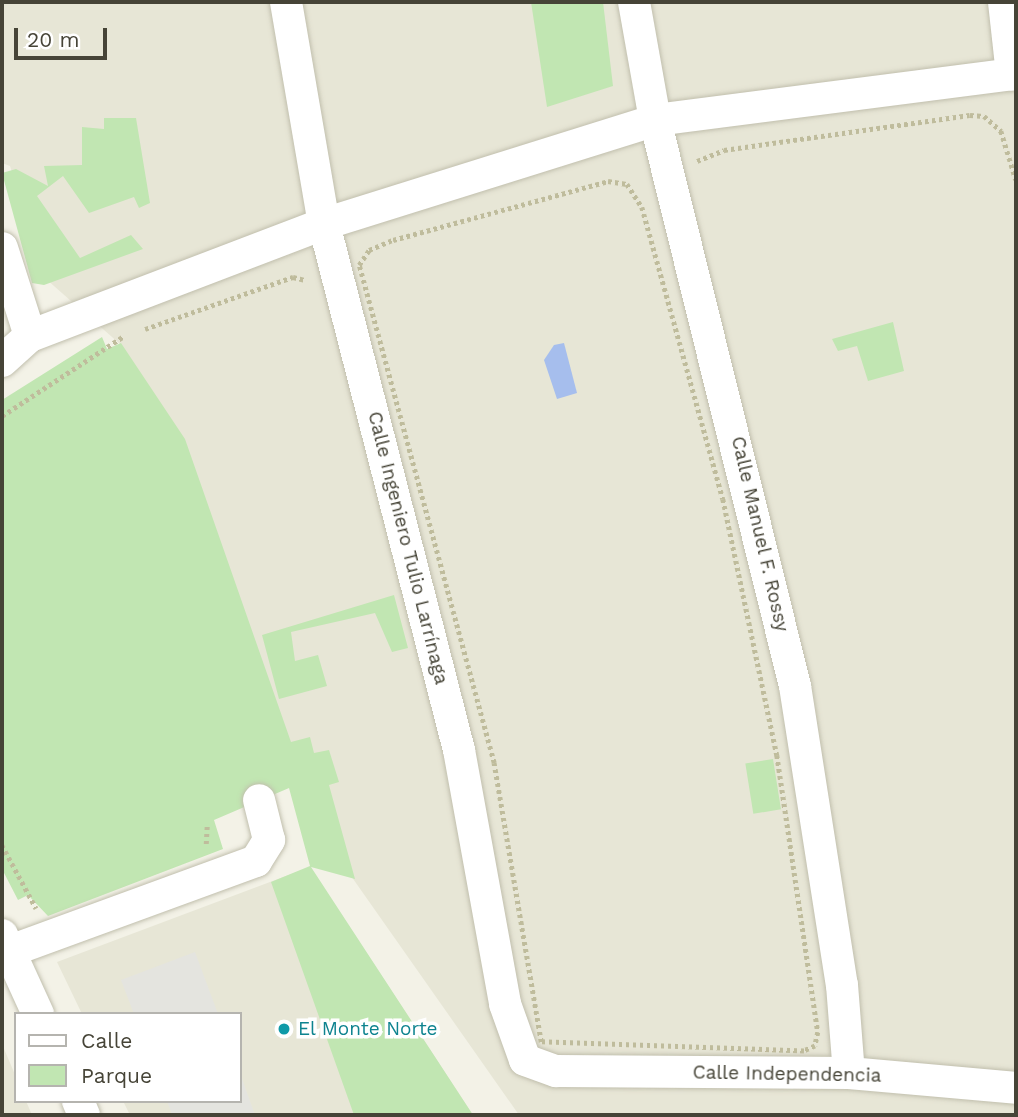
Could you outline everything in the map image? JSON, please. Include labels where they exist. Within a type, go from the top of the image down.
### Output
[{"type":"street","name":"Calle Ingeniero Tulio Larrínaga","points":[[286,2],[324,224],[459,750],[512,1031],[525,1060],[556,1070]]},
{"type":"street","name":"Calle Manuel F. Rossy","points":[[634,2],[655,120],[794,686],[842,985],[849,1073]]},
{"type":"street","points":[[2,361],[30,336],[324,224],[655,120],[1014,75],[1004,2]]},
{"type":"street","points":[[2,248],[30,336]]},
{"type":"street","points":[[37,1012],[6,943],[256,861],[269,840],[259,800]]},
{"type":"street","name":"Calle Independencia","points":[[556,1070],[849,1073],[1016,1088]]},
{"type":"path","points":[[694,168],[702,156],[724,150],[970,115],[984,116],[1001,131],[1016,180]]},
{"type":"path","points":[[608,181],[633,188],[704,424],[763,683],[818,1032],[815,1045],[804,1051],[541,1042],[494,763],[359,264],[363,253],[393,240],[608,181]]},
{"type":"path","points":[[2,416],[125,336],[293,277],[311,288]]},
{"type":"path","points":[[201,849],[211,837],[207,822]]},
{"type":"path","points":[[2,845],[28,901],[49,908]]},
{"type":"shaded area","points":[[2,2],[1016,2],[1016,1115],[519,1115],[337,856],[120,344],[46,279],[10,166],[2,163]]},
{"type":"shaded area","name":"El Monte Norte","points":[[310,867],[473,1115],[130,1115],[124,1103],[242,1103],[242,1012],[81,1012],[57,962]]},
{"type":"shaded area","points":[[195,952],[217,1012],[133,1012],[121,980]]},
{"type":"shaded area","points":[[2,1044],[14,1072],[14,1103],[27,1103],[32,1115],[2,1115]]},
{"type":"shaded area","points":[[242,1079],[255,1115],[172,1115],[168,1103],[242,1103]]},
{"type":"green space","points":[[531,2],[603,2],[613,86],[547,107]]},
{"type":"green space","points":[[104,118],[136,118],[150,203],[139,208],[134,197],[89,213],[63,176],[37,196],[80,258],[131,235],[143,249],[44,285],[32,283],[2,173],[16,169],[48,186],[44,166],[82,165],[82,127],[104,129]]},
{"type":"green space","points":[[893,322],[904,371],[868,381],[857,346],[838,351],[832,339]]},
{"type":"green space","points":[[102,337],[107,349],[121,343],[185,439],[291,742],[310,737],[314,753],[329,750],[339,782],[329,785],[355,879],[311,867],[473,1115],[354,1115],[271,882],[310,866],[289,788],[214,820],[223,849],[48,916],[28,895],[18,900],[2,869],[2,400]]},
{"type":"green space","points":[[394,595],[408,648],[392,652],[375,613],[291,632],[295,661],[318,655],[327,686],[279,699],[262,635]]},
{"type":"green space","points":[[773,759],[781,809],[753,814],[745,763]]},
{"type":"water","points":[[564,343],[577,393],[557,399],[544,360],[554,345]]},
{"type":"place","name":"El Monte Norte","points":[[284,1029]]}]
